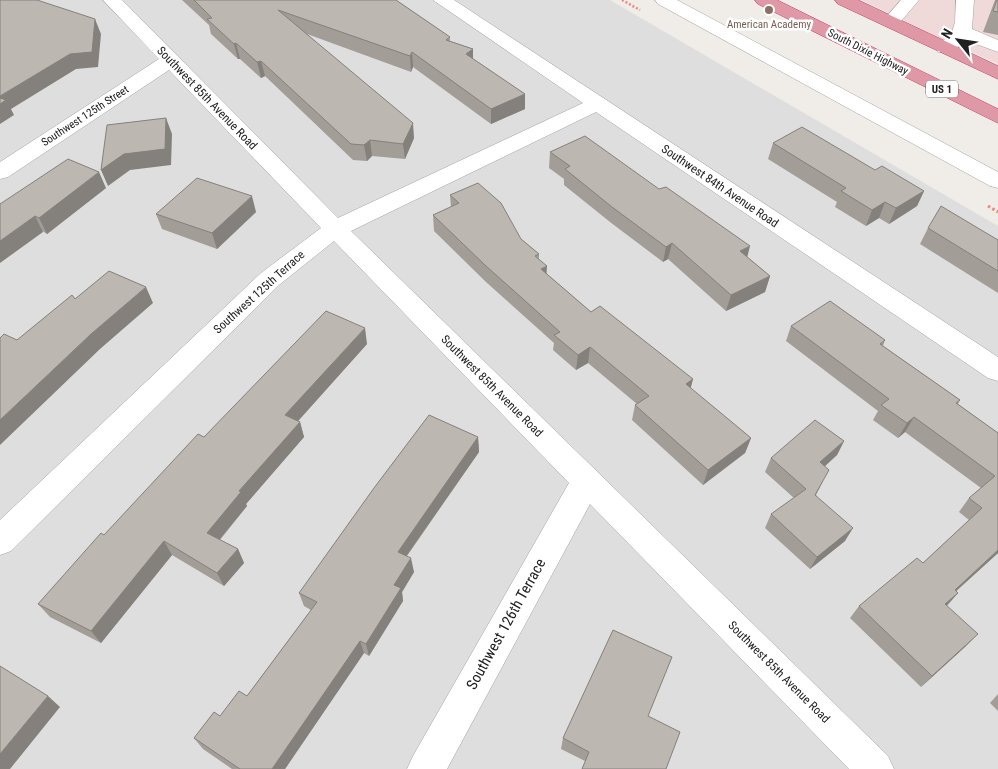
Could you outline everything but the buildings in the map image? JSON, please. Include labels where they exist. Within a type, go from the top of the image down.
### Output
[{"type":"highway","name":"South Dixie Highway","points":[[764,0],[900,54],[998,117]]},
{"type":"highway","points":[[844,0],[998,73]]},
{"type":"highway","points":[[900,54],[936,44]]},
{"type":"street","name":"Southwest 85th Avenue Road","points":[[112,0],[335,229],[875,769]]},
{"type":"street","name":"Southwest 84th Avenue Road","points":[[442,0],[998,371]]},
{"type":"street","points":[[664,0],[998,181]]},
{"type":"street","points":[[890,22],[910,0]]},
{"type":"street","points":[[936,44],[958,39],[976,0]]},
{"type":"street","points":[[963,28],[998,46]]},
{"type":"street","name":"Southwest 125th Street","points":[[0,172],[171,60]]},
{"type":"street","name":"Southwest 125th Terrace","points":[[0,541],[270,279],[297,256],[335,229],[597,104]]},
{"type":"street","name":"Southwest 126th Terrace","points":[[426,769],[587,480]]},
{"type":"shaded area","points":[[0,0],[610,0],[998,226],[998,769],[0,769]]},
{"type":"shaded area","points":[[862,0],[998,0],[998,64],[938,37]]},
{"type":"place","name":"American Academy","points":[[769,10]]}]
